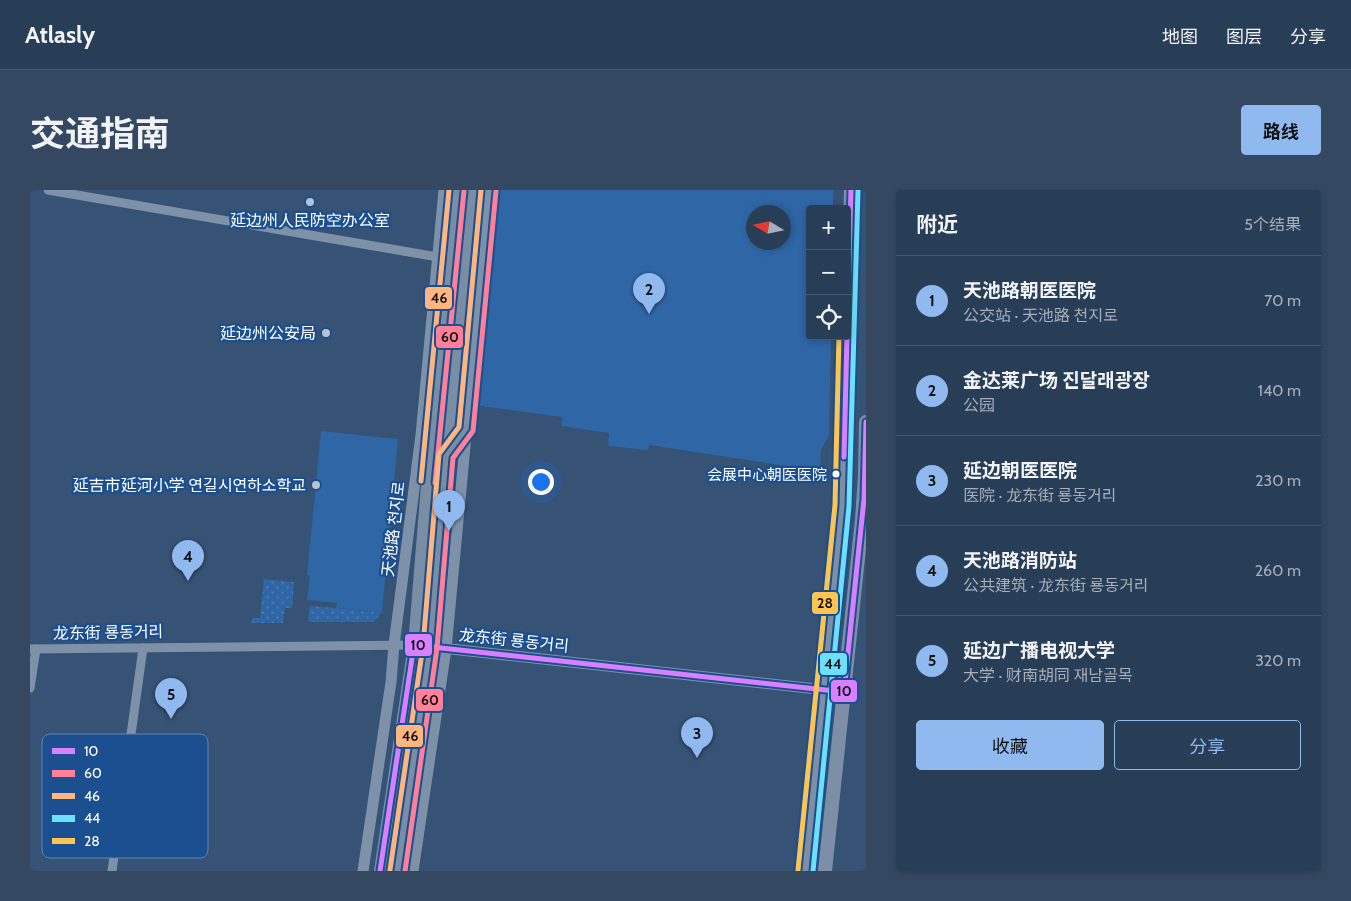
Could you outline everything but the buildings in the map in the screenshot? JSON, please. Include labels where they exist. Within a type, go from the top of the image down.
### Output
[{"type":"main road","name":"天池路 천지로","points":[[380,871],[414,645],[431,436],[452,259],[457,190]]},
{"type":"main road","points":[[397,871],[430,647],[446,454],[467,262],[472,190]]},
{"type":"main road","points":[[805,871],[825,690],[843,497],[851,190]]},
{"type":"main road","points":[[825,871],[864,499],[866,422]]},
{"type":"main road","points":[[446,454],[466,430]]},
{"type":"street","points":[[48,190],[467,262]]},
{"type":"street","name":"天池路 천지로","points":[[363,871],[391,682],[421,435],[444,190]]},
{"type":"street","points":[[413,871],[446,649],[488,190]]},
{"type":"street","name":"龙东街 룡동거리","points":[[33,649],[414,645],[844,692]]},
{"type":"street","points":[[131,734],[143,648]]},
{"type":"street","points":[[30,688],[33,649]]},
{"type":"street","points":[[112,871],[114,858]]},
{"type":"shaded area","points":[[497,190],[833,190],[833,205],[806,205],[806,340],[831,340],[829,435],[821,450],[820,471],[649,445],[648,450],[608,446],[609,433],[562,426],[562,417],[480,406]]},
{"type":"shaded area","points":[[321,431],[398,439],[382,612],[336,608],[337,603],[307,600],[310,576],[307,575]]},
{"type":"shaded area","points":[[264,579],[294,582],[292,608],[285,608],[283,623],[252,623],[252,618],[260,618]]},
{"type":"shaded area","points":[[310,606],[382,612],[374,622],[308,622]]},
{"type":"transit line","name":"46","points":[[421,481],[449,190]]},
{"type":"transit line","name":"46","points":[[390,870],[423,646],[439,454],[459,427],[481,190]]},
{"type":"transit line","name":"10","points":[[848,295],[851,190]]},
{"type":"transit line","name":"44","points":[[813,871],[849,506],[858,190]]},
{"type":"transit line","name":"60","points":[[435,483],[464,191]]},
{"type":"transit line","name":"60","points":[[405,871],[437,648],[453,458],[473,431],[496,191]]},
{"type":"transit line","name":"28","points":[[798,870],[835,505],[839,340]]},
{"type":"transit line","name":"10","points":[[844,457],[847,340]]},
{"type":"transit line","name":"10","points":[[380,871],[414,645],[844,692],[864,499],[866,422]]},
{"type":"place","name":"延边州人民防空办公室","points":[[310,202]]},
{"type":"place","name":"金达莱广场 진달래광장","points":[[649,314]]},
{"type":"place","name":"延边州公安局","points":[[326,333]]},
{"type":"place","name":"会展中心朝医医院","points":[[836,474]]},
{"type":"place","name":"延吉市延河小学 연길시연하소학교","points":[[316,485]]},
{"type":"place","name":"天池路朝医医院","points":[[449,531]]},
{"type":"place","name":"天池路消防站","points":[[188,581]]},
{"type":"place","name":"延边广播电视大学","points":[[171,719]]},
{"type":"place","name":"延边朝医医院","points":[[697,758]]}]
